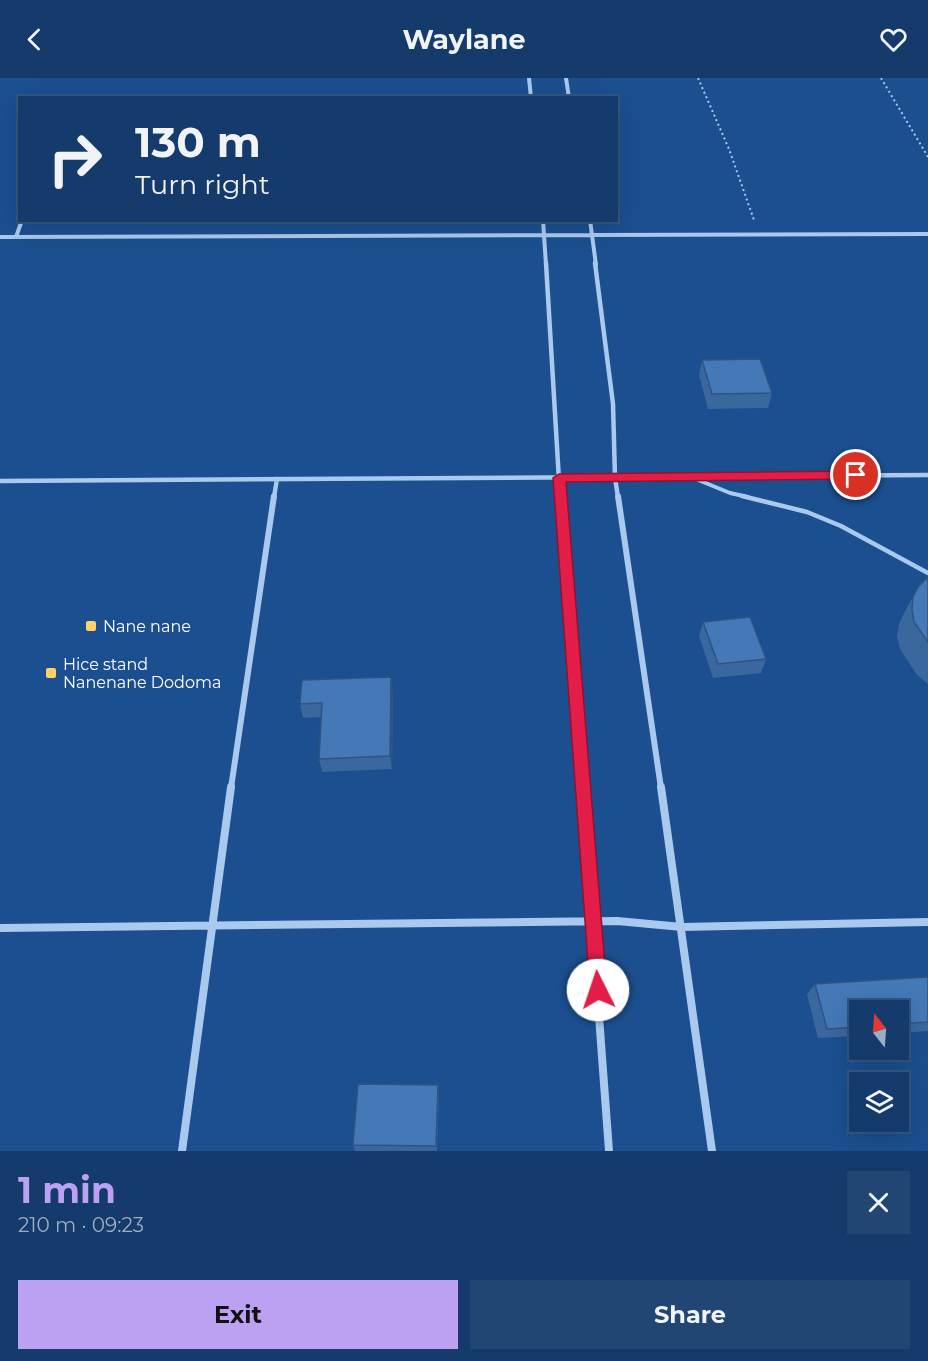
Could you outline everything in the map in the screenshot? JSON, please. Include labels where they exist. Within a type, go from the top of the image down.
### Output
[{"type":"street","points":[[529,78],[531,96]]},
{"type":"street","points":[[566,78],[569,96]]},
{"type":"street","points":[[16,237],[21,222]]},
{"type":"street","points":[[543,222],[559,478],[594,921],[609,1151]]},
{"type":"street","points":[[590,222],[613,404],[615,478],[682,927],[712,1151]]},
{"type":"street","points":[[0,237],[592,237],[928,234]]},
{"type":"street","points":[[0,481],[928,475]]},
{"type":"street","points":[[182,1151],[211,925],[277,479]]},
{"type":"street","points":[[0,928],[594,921],[682,927],[928,922]]},
{"type":"lane","points":[[688,476],[730,493],[807,512],[841,526],[928,573]]},
{"type":"path","points":[[698,78],[729,149],[759,235]]},
{"type":"path","points":[[881,78],[928,157]]},
{"type":"building","points":[[760,359],[772,393],[712,394],[702,360]]},
{"type":"building","points":[[928,577],[928,642],[914,622],[912,609],[913,597]]},
{"type":"building","points":[[750,617],[766,659],[718,664],[703,622]]},
{"type":"building","points":[[391,677],[390,756],[319,759],[322,703],[300,704],[302,680]]},
{"type":"building","points":[[928,977],[928,1022],[909,1023],[909,1000],[849,1000],[849,1028],[827,1029],[815,984]]},
{"type":"building","points":[[358,1084],[438,1085],[436,1146],[353,1145]]},
{"type":"place","name":"Nane nane","points":[[91,626]]},
{"type":"place","name":"Hice stand Nanenane Dodoma","points":[[51,673]]},
{"type":"route","points":[[598,990],[559,478],[856,475]]}]
